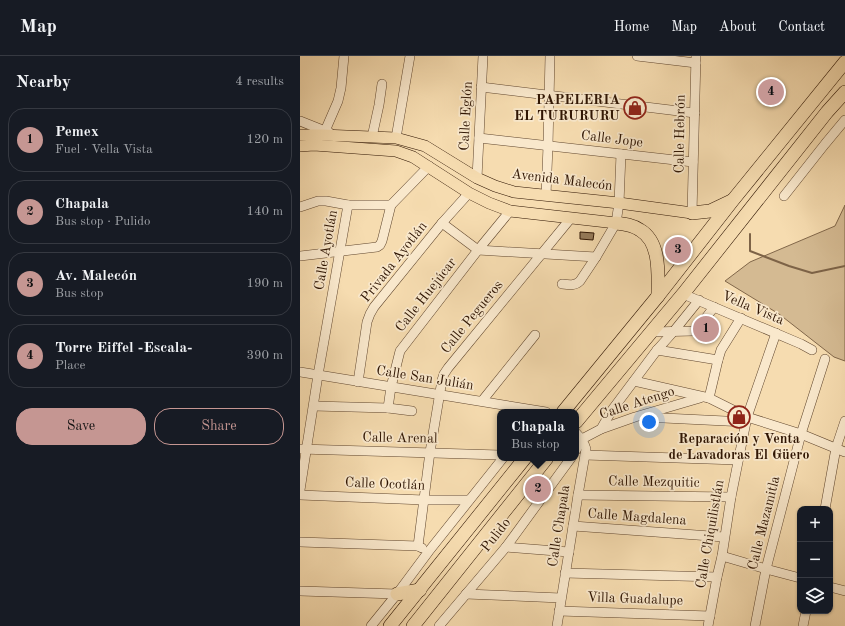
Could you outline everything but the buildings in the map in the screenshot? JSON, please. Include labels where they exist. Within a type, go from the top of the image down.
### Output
[{"type":"highway","points":[[564,409],[658,296],[733,200],[845,62]]},
{"type":"highway","points":[[579,418],[683,294],[827,112],[845,92]]},
{"type":"highway","name":"Avenida Malecón","points":[[692,213],[710,211],[733,200]]},
{"type":"highway","points":[[616,223],[641,230],[648,237],[654,247],[658,277],[658,296]]},
{"type":"highway","points":[[390,626],[524,461]]},
{"type":"highway","points":[[413,626],[545,461]]},
{"type":"highway","points":[[397,594],[420,590]]},
{"type":"main road","name":"Avenida Malecón","points":[[300,135],[312,134],[396,138],[425,146],[477,178],[514,192],[619,203],[692,213]]},
{"type":"main road","points":[[300,146],[314,145],[396,151],[413,156],[469,193],[510,211],[616,223]]},
{"type":"street","points":[[325,131],[338,102],[344,56]]},
{"type":"street","points":[[396,138],[410,56]]},
{"type":"street","name":"Calle Eglón","points":[[477,178],[483,56]]},
{"type":"street","points":[[546,195],[550,56]]},
{"type":"street","points":[[637,56],[696,60]]},
{"type":"street","name":"Calle Hebrón","points":[[692,213],[696,60]]},
{"type":"street","points":[[372,137],[380,105],[382,84]]},
{"type":"street","points":[[481,87],[695,113]]},
{"type":"street","points":[[784,196],[845,120]]},
{"type":"street","points":[[300,121],[325,131],[356,136]]},
{"type":"street","name":"Calle Jope","points":[[479,138],[693,162]]},
{"type":"street","points":[[562,284],[573,285],[580,281],[616,223],[619,203],[621,154]]},
{"type":"street","points":[[300,256],[340,250],[377,247],[380,245],[391,205],[429,166]]},
{"type":"street","name":"Privada Ayotlán","points":[[358,382],[367,322],[374,307],[442,223],[469,193]]},
{"type":"street","points":[[300,207],[318,201],[348,205],[391,205]]},
{"type":"street","name":"Calle Ayotlán","points":[[300,490],[303,449],[314,406],[318,375],[348,205]]},
{"type":"street","name":"Calle Huejúcar","points":[[388,408],[391,387],[400,351],[510,211]]},
{"type":"street","name":"Calle Pegueros","points":[[418,546],[430,452],[444,374],[571,218]]},
{"type":"street","points":[[442,223],[478,250],[596,257]]},
{"type":"street","name":"Vella Vista","points":[[683,294],[776,333],[812,350]]},
{"type":"street","points":[[601,430],[612,410],[657,350],[699,300]]},
{"type":"street","points":[[651,332],[696,330],[714,307]]},
{"type":"street","points":[[692,309],[706,318]]},
{"type":"street","points":[[705,398],[721,350],[741,318]]},
{"type":"street","name":"Calle Chiquilistlán","points":[[708,626],[746,419],[776,333]]},
{"type":"street","points":[[482,401],[535,335]]},
{"type":"street","points":[[657,350],[718,360]]},
{"type":"street","name":"Calle Mazamitla","points":[[755,626],[766,569],[801,434],[824,360]]},
{"type":"street","name":"Calle San Julián","points":[[300,372],[527,409]]},
{"type":"street","points":[[634,381],[705,398],[746,419],[801,434],[845,452]]},
{"type":"street","name":"Calle Atengo","points":[[579,436],[601,430],[635,417],[705,398]]},
{"type":"street","points":[[314,406],[388,408],[412,412]]},
{"type":"street","points":[[635,417],[746,419]]},
{"type":"street","points":[[826,506],[836,448],[845,421]]},
{"type":"street","name":"Calle Chapala","points":[[557,626],[586,449],[585,444],[579,436]]},
{"type":"street","name":"Calle Arenal","points":[[303,449],[497,455]]},
{"type":"street","points":[[585,456],[738,460]]},
{"type":"street","points":[[371,626],[397,594],[428,551],[501,461]]},
{"type":"street","name":"Pulido","points":[[439,626],[506,547],[569,461]]},
{"type":"street","name":"Calle Ocotlán","points":[[300,495],[424,500],[469,500]]},
{"type":"street","name":"Calle Mezquitic","points":[[578,495],[731,498]]},
{"type":"street","name":"Calle Magdalena","points":[[573,526],[724,537]]},
{"type":"street","points":[[300,542],[418,546],[428,551]]},
{"type":"street","points":[[506,547],[569,552]]},
{"type":"street","points":[[722,556],[797,577]]},
{"type":"street","points":[[565,573],[717,577]]},
{"type":"street","points":[[833,588],[845,591]]},
{"type":"street","points":[[300,591],[397,594]]},
{"type":"street","points":[[466,594],[561,598]]},
{"type":"street","name":"Villa Guadalupe","points":[[559,611],[710,616]]},
{"type":"street","points":[[803,626],[805,614]]},
{"type":"shaded area","points":[[845,205],[845,361],[834,357],[779,314],[725,281],[750,262],[835,226]]},
{"type":"waterway","points":[[750,234],[750,251],[789,266],[812,273],[845,266]]},
{"type":"place","name":"Torre Eiffel -Escala-","points":[[771,92]]},
{"type":"place","name":"PAPELERIA EL TURURURU","points":[[635,108]]},
{"type":"place","name":"Av. Malecón","points":[[678,250]]},
{"type":"place","name":"Pemex","points":[[706,329]]},
{"type":"place","name":"Reparación y Venta de Lavadoras El Güero","points":[[739,417]]},
{"type":"place","name":"Chapala","points":[[538,489]]}]
